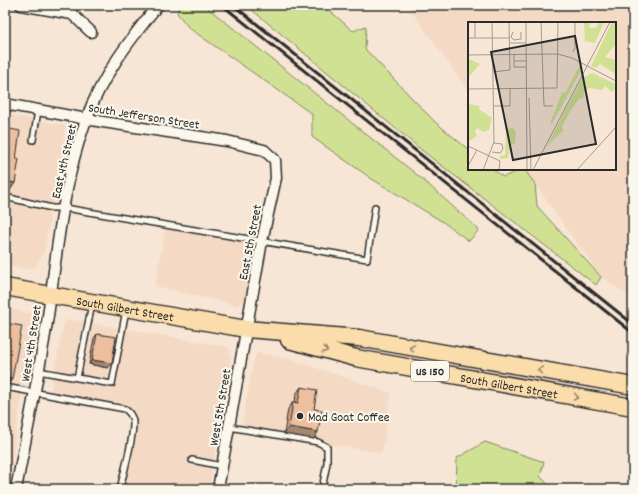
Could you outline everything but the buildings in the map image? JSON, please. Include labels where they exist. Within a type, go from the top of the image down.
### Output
[{"type":"main road","name":"South Gilbert Street","points":[[5,287],[246,329],[356,358],[633,407]]},
{"type":"main road","name":"South Gilbert Street","points":[[246,329],[359,338],[626,385]]},
{"type":"street","points":[[21,5],[72,14],[91,32]]},
{"type":"street","name":"East 4th Street","points":[[50,295],[73,161],[86,119],[103,82],[124,46],[158,5]]},
{"type":"street","name":"South Jefferson Street","points":[[5,104],[249,146],[264,150],[275,160]]},
{"type":"street","name":"East 5th Street","points":[[246,329],[262,241],[276,178],[275,160]]},
{"type":"street","name":"West 4th Street","points":[[16,489],[38,371],[50,295]]},
{"type":"street","name":"West 5th Street","points":[[218,489],[246,329]]},
{"type":"lane","points":[[33,140],[38,110]]},
{"type":"lane","points":[[5,197],[52,208],[65,208],[367,258],[375,207]]},
{"type":"lane","points":[[77,378],[93,302]]},
{"type":"lane","points":[[38,371],[112,384],[127,308]]},
{"type":"lane","points":[[5,387],[124,409],[130,413],[133,420],[132,431],[120,489]]},
{"type":"lane","points":[[229,427],[318,442],[327,447],[327,463],[322,489]]},
{"type":"lane","points":[[192,460],[222,466]]},
{"type":"shaded area","points":[[407,5],[633,5],[633,298],[601,277],[525,170],[616,170],[616,22],[468,22],[468,91]]},
{"type":"shaded area","points":[[5,114],[66,126],[44,253],[35,267],[29,269],[5,266]]},
{"type":"shaded area","points":[[166,225],[254,239],[246,296],[238,306],[155,286]]},
{"type":"shaded area","points":[[5,308],[31,313],[33,322],[10,474],[5,476]]},
{"type":"shaded area","points":[[68,319],[229,347],[231,357],[209,489],[120,489],[133,420],[124,409],[50,396],[63,326]]},
{"type":"shaded area","points":[[257,353],[290,359],[391,393],[382,453],[241,429],[253,363]]},
{"type":"green space","points":[[181,5],[204,5],[421,178],[479,230],[469,241],[443,222],[372,179],[312,137],[312,114],[189,28],[177,13]]},
{"type":"green space","points":[[246,5],[327,5],[329,10],[353,31],[366,26],[365,49],[434,121],[468,149],[468,170],[494,170],[503,177],[525,170],[535,184],[537,206],[601,277],[596,285],[424,152]]},
{"type":"green space","points":[[485,442],[544,462],[540,476],[552,489],[456,489],[457,458]]},
{"type":"railway","points":[[222,5],[633,333]]},
{"type":"railway","points":[[233,5],[633,324]]},
{"type":"place","name":"Mad Goat Coffee","points":[[300,416]]}]
